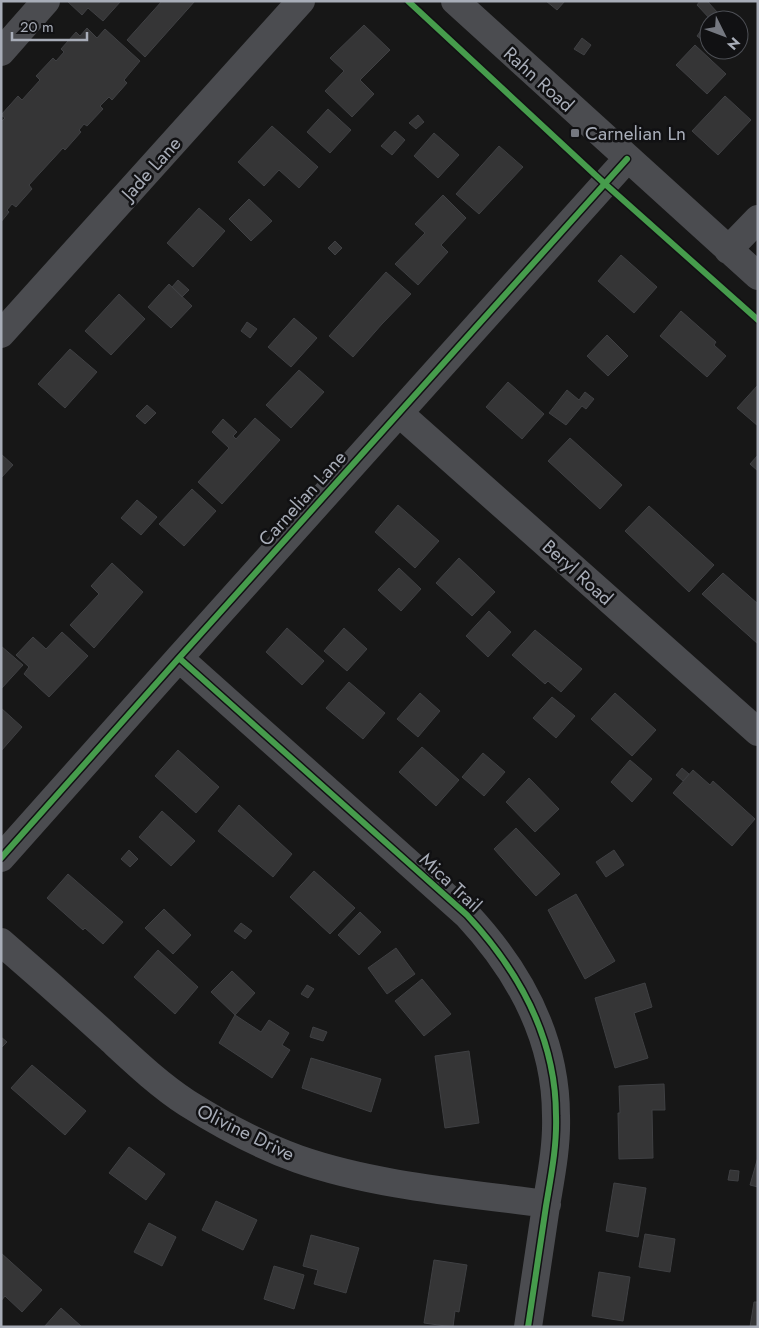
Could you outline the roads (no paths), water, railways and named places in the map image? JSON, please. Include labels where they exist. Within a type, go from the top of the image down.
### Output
[{"type":"street","points":[[1,52],[46,1]]},
{"type":"street","name":"Jade Lane","points":[[1,334],[301,1]]},
{"type":"street","name":"Rahn Road","points":[[455,1],[758,276]]},
{"type":"street","name":"Carnelian Lane","points":[[1,858],[627,159]]},
{"type":"street","points":[[728,250],[758,218]]},
{"type":"street","name":"Beryl Road","points":[[399,413],[758,732]]},
{"type":"street","name":"Mica Trail","points":[[179,658],[461,910],[494,946],[522,988],[540,1027],[545,1044],[554,1089],[556,1113],[556,1134],[547,1204],[528,1327]]},
{"type":"street","name":"Olivine Drive","points":[[1,942],[142,1068],[172,1092],[216,1120],[259,1143],[315,1164],[370,1178],[547,1204]]},
{"type":"place","name":"Carnelian Ln","points":[[575,133]]}]
